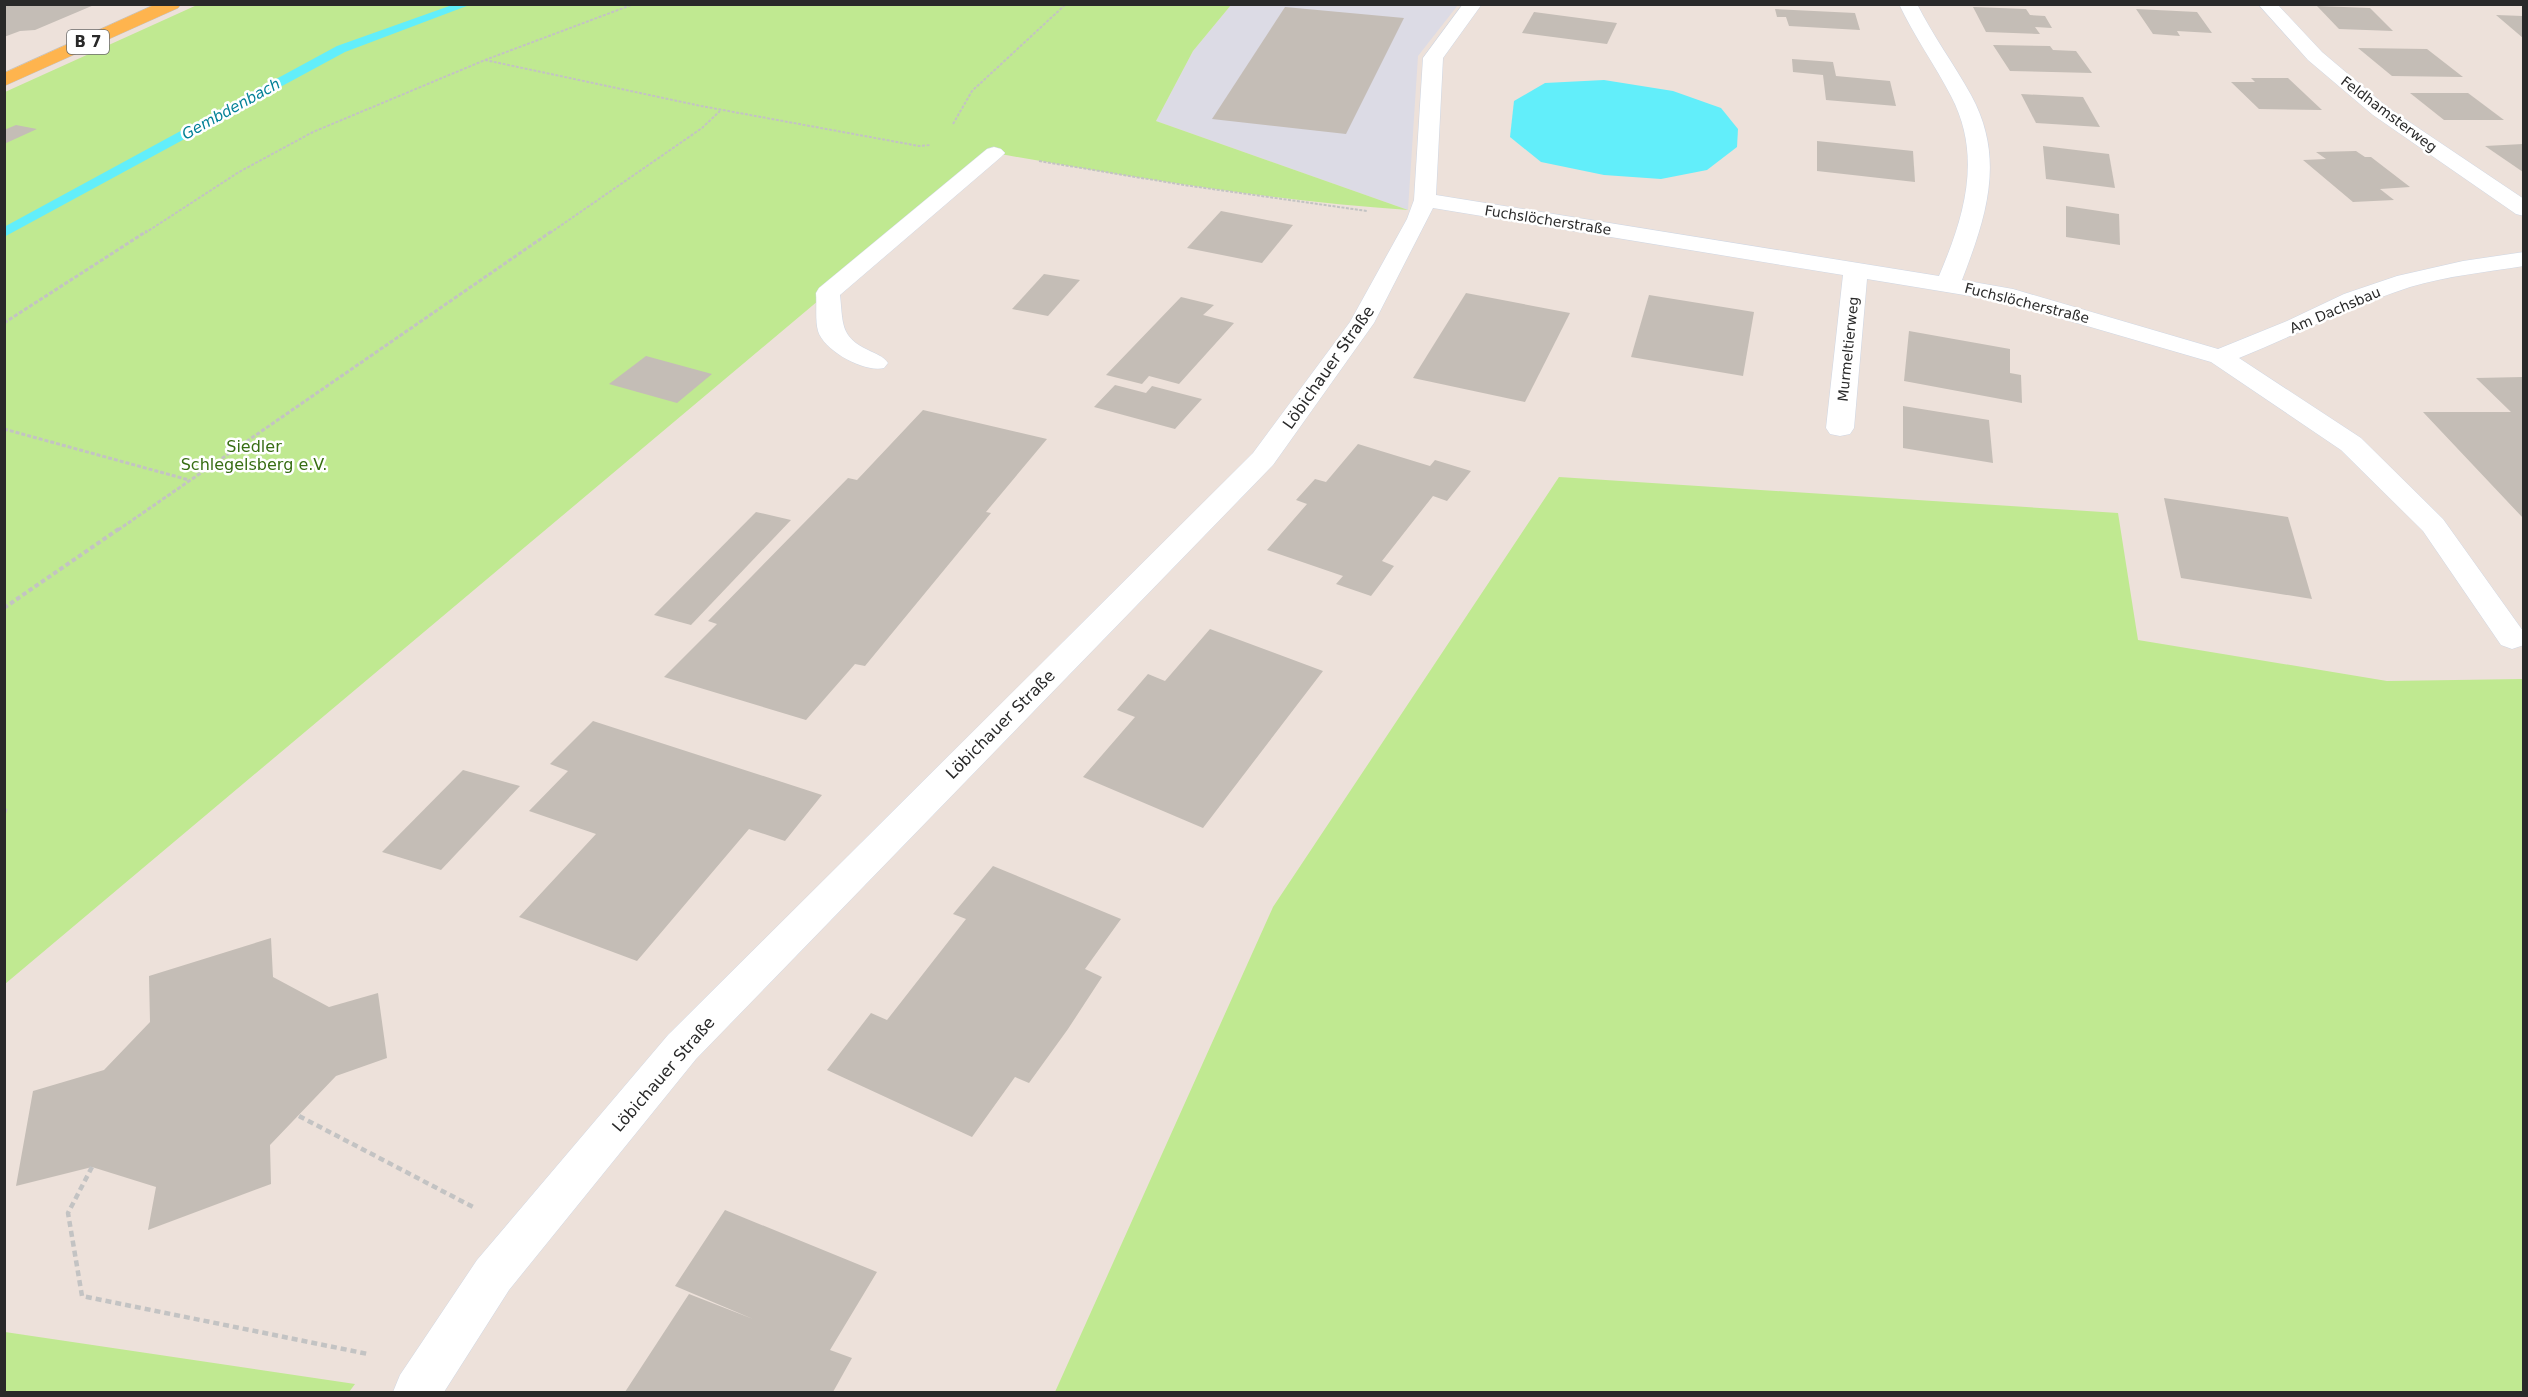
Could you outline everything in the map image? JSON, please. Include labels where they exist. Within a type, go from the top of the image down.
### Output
[{"type":"main road","name":"B 7","points":[[4,80],[172,4]]},
{"type":"street","name":"Löbichauer Straße","points":[[425,1380],[493,1275],[682,1047],[1263,459],[1362,323],[1421,210],[1433,58],[1473,4]]},
{"type":"street","points":[[1908,4],[1970,113],[1978,149],[1980,188],[1970,229],[1948,284]]},
{"type":"street","name":"Feldhamsterweg","points":[[2267,4],[2315,56],[2380,111],[2523,209]]},
{"type":"street","points":[[875,363],[848,350],[831,332],[828,293],[994,153]]},
{"type":"street","name":"Fuchslöcherstraße","points":[[1421,210],[1856,269],[2004,294],[2220,357],[2351,444],[2433,525],[2512,638]]},
{"type":"street","name":"Am Dachsbau","points":[[2220,357],[2296,326],[2353,299],[2406,281],[2463,268],[2523,259]]},
{"type":"street","name":"Murmeltierweg","points":[[1840,428],[1856,269]]},
{"type":"path","points":[[4,323],[239,171],[313,132],[485,60],[634,4]]},
{"type":"path","points":[[944,144],[972,91],[1066,4]]},
{"type":"path","points":[[485,60],[720,111],[919,146],[944,144],[1184,185],[1421,210]]},
{"type":"path","points":[[4,608],[702,128],[720,111]]},
{"type":"path","points":[[4,429],[189,480]]},
{"type":"path","points":[[299,1116],[526,1235]]},
{"type":"path","points":[[92,1167],[68,1213],[82,1296],[425,1380]]},
{"type":"shaded area","points":[[1231,5],[1458,5],[1418,56],[1408,210],[1156,121],[1193,51]]},
{"type":"green space","name":"Siedler Schlegelsberg e.V.","points":[[197,5],[1231,5],[1193,51],[1156,121],[1408,210],[1252,194],[994,153],[5,984],[5,92]]},
{"type":"green space","points":[[1559,477],[2118,513],[2138,640],[2387,681],[2523,679],[2523,1392],[1055,1392],[1273,907]]},
{"type":"green space","points":[[5,1332],[355,1384],[349,1392],[5,1392]]},
{"type":"water","points":[[1604,80],[1673,91],[1721,108],[1738,129],[1737,147],[1707,170],[1661,179],[1604,175],[1541,162],[1510,137],[1514,101],[1545,83]]},
{"type":"building","points":[[4,4],[94,5],[35,30],[20,31],[4,37]]},
{"type":"building","points":[[2317,6],[2370,8],[2393,31],[2339,29]]},
{"type":"building","points":[[1285,7],[1404,18],[1346,134],[1212,119]]},
{"type":"building","points":[[1973,7],[2026,9],[2030,15],[2045,16],[2052,28],[2035,27],[2040,34],[1986,32]]},
{"type":"building","points":[[1775,9],[1855,13],[1860,30],[1789,26],[1786,17],[1777,17]]},
{"type":"building","points":[[2136,9],[2197,12],[2212,33],[2177,31],[2180,36],[2153,34]]},
{"type":"building","points":[[1534,12],[1617,23],[1607,44],[1522,33]]},
{"type":"building","points":[[2496,15],[2523,16],[2523,38]]},
{"type":"building","points":[[1993,45],[2050,46],[2053,50],[2076,51],[2092,73],[2010,71]]},
{"type":"building","points":[[2358,48],[2427,49],[2463,77],[2392,76]]},
{"type":"building","points":[[1792,59],[1833,62],[1836,76],[1890,81],[1896,106],[1826,100],[1823,75],[1793,72]]},
{"type":"building","points":[[2251,78],[2288,78],[2322,110],[2259,109],[2231,82],[2255,82]]},
{"type":"building","points":[[2410,93],[2468,93],[2504,120],[2444,120]]},
{"type":"building","points":[[2021,94],[2083,97],[2100,127],[2036,123]]},
{"type":"building","points":[[16,125],[37,129],[4,144],[4,130]]},
{"type":"building","points":[[1817,141],[1913,151],[1915,182],[1817,171]]},
{"type":"building","points":[[2523,144],[2523,172],[2485,146]]},
{"type":"building","points":[[2043,146],[2109,154],[2115,188],[2046,179]]},
{"type":"building","points":[[2356,151],[2365,157],[2371,157],[2410,187],[2380,189],[2394,200],[2353,202],[2303,160],[2326,159],[2316,152]]},
{"type":"building","points":[[2066,206],[2119,214],[2120,245],[2066,237]]},
{"type":"building","points":[[1221,211],[1293,225],[1262,263],[1187,248]]},
{"type":"building","points":[[1044,274],[1080,280],[1048,316],[1012,309]]},
{"type":"building","points":[[1466,293],[1570,313],[1525,402],[1413,378]]},
{"type":"building","points":[[1649,295],[1754,312],[1743,376],[1631,357]]},
{"type":"building","points":[[1181,297],[1214,305],[1203,315],[1234,323],[1179,384],[1149,376],[1142,384],[1106,375]]},
{"type":"building","points":[[1909,331],[2010,349],[2010,373],[2021,375],[2022,403],[1904,381]]},
{"type":"building","points":[[646,356],[712,374],[677,403],[609,384]]},
{"type":"building","points":[[2523,377],[2523,518],[2423,412],[2511,412],[2476,378]]},
{"type":"building","points":[[1115,385],[1146,393],[1152,386],[1202,399],[1175,429],[1094,407]]},
{"type":"building","points":[[1903,406],[1989,420],[1993,463],[1903,448]]},
{"type":"building","points":[[923,410],[1047,439],[986,512],[991,513],[865,666],[855,664],[806,720],[664,677],[717,624],[708,621],[848,478],[857,480]]},
{"type":"building","points":[[1358,444],[1430,466],[1435,460],[1471,471],[1447,501],[1433,496],[1382,561],[1394,566],[1371,596],[1336,584],[1343,576],[1267,550],[1307,504],[1296,500],[1315,479],[1326,482]]},
{"type":"building","points":[[2164,498],[2288,517],[2312,599],[2181,578]]},
{"type":"building","points":[[756,512],[791,520],[691,625],[654,615]]},
{"type":"building","points":[[1210,629],[1323,671],[1203,828],[1083,777],[1135,717],[1117,710],[1148,674],[1165,681]]},
{"type":"building","points":[[593,721],[822,795],[785,841],[749,829],[637,961],[519,917],[596,834],[529,811],[568,771],[550,764]]},
{"type":"building","points":[[463,770],[520,786],[441,870],[382,852]]},
{"type":"building","points":[[993,866],[1121,919],[1085,969],[1102,977],[1068,1029],[1029,1083],[1015,1077],[972,1137],[827,1070],[871,1013],[887,1020],[966,919],[953,914]]},
{"type":"building","points":[[271,938],[273,977],[329,1007],[378,993],[387,1058],[336,1076],[270,1145],[271,1184],[148,1230],[156,1187],[92,1167],[16,1186],[33,1091],[104,1070],[150,1022],[149,976]]},
{"type":"building","points":[[725,1210],[877,1272],[830,1350],[852,1358],[833,1392],[625,1392],[689,1294],[753,1319],[675,1286]]},
{"type":"waterway","name":"Gembdenbach","points":[[4,233],[341,49],[467,4]]}]
